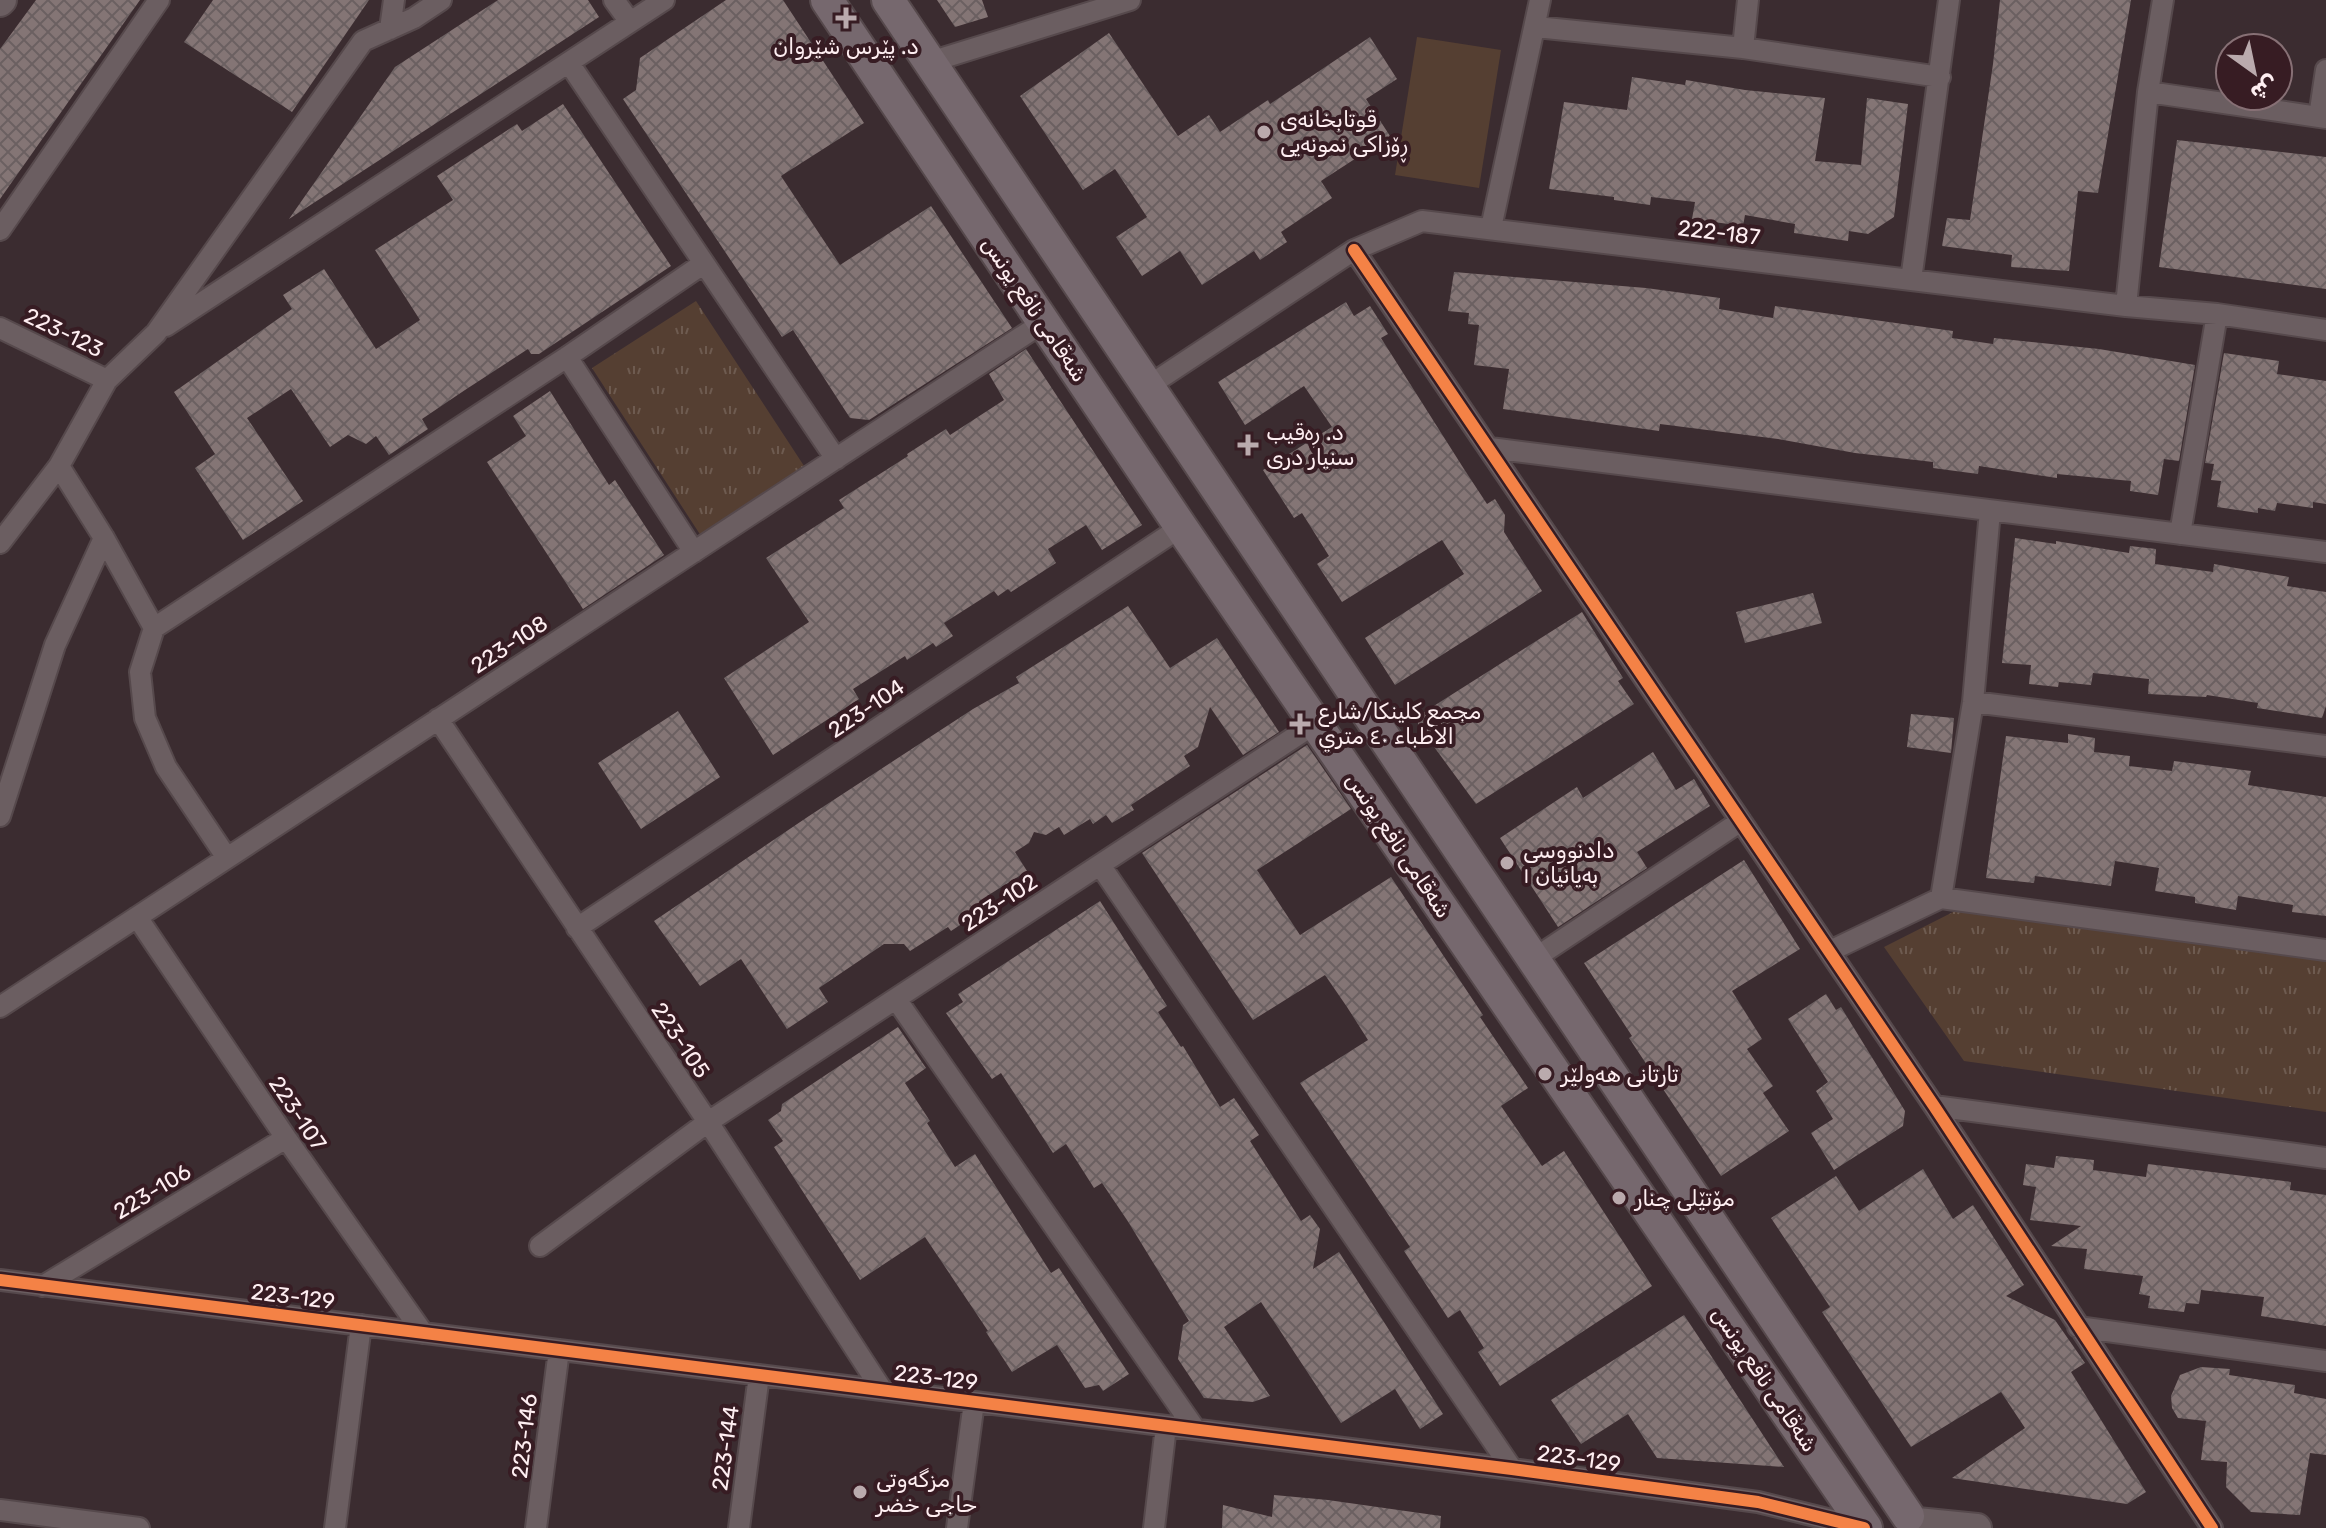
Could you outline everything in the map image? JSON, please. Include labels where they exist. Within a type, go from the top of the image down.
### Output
[{"type":"main road","name":"شەقامی نافع یونس","points":[[827,0],[1181,527],[1866,1528]]},
{"type":"main road","name":"شەقامی نافع یونس","points":[[888,0],[1150,385],[1532,960],[1916,1522]]},
{"type":"main road","points":[[955,189],[998,161]]},
{"type":"main road","points":[[1866,1528],[1880,1516],[1899,1513],[1916,1522]]},
{"type":"street","points":[[0,230],[159,0]]},
{"type":"street","points":[[390,29],[394,0]]},
{"type":"street","points":[[156,333],[363,41],[414,18],[441,0]]},
{"type":"street","points":[[614,0],[630,22]]},
{"type":"street","points":[[0,543],[59,466],[107,380],[156,333],[664,0]]},
{"type":"street","points":[[930,62],[1130,0]]},
{"type":"street","points":[[1491,228],[1540,0]]},
{"type":"street","points":[[1743,48],[1748,0]]},
{"type":"street","points":[[1911,280],[1949,0]]},
{"type":"street","points":[[2126,306],[2148,92],[2163,0]]},
{"type":"street","points":[[1536,27],[1743,48],[1940,77]]},
{"type":"street","points":[[569,63],[836,459]]},
{"type":"street","points":[[2148,92],[2323,118],[2326,70]]},
{"type":"street","name":"222-187","points":[[1150,385],[1354,250],[1422,221],[2126,306],[2217,314],[2326,330]]},
{"type":"street","points":[[1354,250],[1830,951],[2212,1528]]},
{"type":"street","points":[[227,858],[166,767],[145,718],[140,672],[154,628],[703,264]]},
{"type":"street","points":[[2180,534],[2217,314]]},
{"type":"street","name":"223-108","points":[[0,1007],[1044,322]]},
{"type":"street","name":"223-123","points":[[0,328],[107,380]]},
{"type":"street","points":[[567,357],[694,552]]},
{"type":"street","points":[[1490,448],[2326,552]]},
{"type":"street","points":[[59,466],[154,628]]},
{"type":"street","points":[[1941,898],[1973,702],[1990,511]]},
{"type":"street","name":"223-104","points":[[577,928],[1181,527]]},
{"type":"street","points":[[0,816],[55,645],[104,538]]},
{"type":"street","points":[[1973,702],[2326,746]]},
{"type":"street","name":"223-105","points":[[438,719],[708,1122],[882,1390]]},
{"type":"street","name":"223-102","points":[[540,1246],[708,1122],[1316,723]]},
{"type":"street","points":[[1532,960],[1741,821]]},
{"type":"street","points":[[1100,865],[1512,1469]]},
{"type":"street","points":[[1830,951],[1941,898],[2326,950]]},
{"type":"street","name":"223-107","points":[[137,917],[286,1138],[423,1333]]},
{"type":"street","points":[[896,999],[1195,1429]]},
{"type":"street","points":[[1934,1106],[2326,1158]]},
{"type":"street","name":"223-106","points":[[43,1286],[286,1138]]},
{"type":"street","name":"223-129","points":[[0,1280],[1512,1469],[1758,1502],[1866,1528]]},
{"type":"street","points":[[335,1528],[361,1325]]},
{"type":"street","points":[[2078,1327],[2326,1361]]},
{"type":"street","name":"223-146","points":[[536,1528],[559,1350]]},
{"type":"street","name":"223-144","points":[[739,1528],[759,1375]]},
{"type":"street","points":[[957,1528],[974,1402]]},
{"type":"street","points":[[1154,1528],[1166,1426]]},
{"type":"street","points":[[0,1510],[139,1528]]},
{"type":"street","points":[[1916,1522],[1977,1528]]},
{"type":"green space","points":[[1417,37],[1501,50],[1479,188],[1395,175]]},
{"type":"green space","points":[[696,301],[808,472],[703,539],[592,368]]},
{"type":"green space","points":[[1959,909],[2326,959],[2326,1112],[1964,1061],[1884,947]]},
{"type":"building","points":[[36,0],[140,0],[0,199],[0,49]]},
{"type":"building","points":[[213,0],[369,0],[292,112],[184,42]]},
{"type":"building","points":[[498,0],[588,0],[599,17],[289,219],[395,67]]},
{"type":"building","points":[[726,0],[783,0],[864,123],[781,176],[840,265],[931,206],[1012,328],[869,420],[850,418],[793,330],[782,337],[623,99],[636,90],[640,58]]},
{"type":"building","points":[[937,0],[982,0],[988,17],[955,27]]},
{"type":"building","points":[[2000,0],[2131,0],[2098,193],[2078,191],[2069,271],[2011,267],[2012,255],[1942,246],[1947,218],[1970,220]]},
{"type":"building","points":[[1109,33],[1178,136],[1209,115],[1220,132],[1268,100],[1270,104],[1370,37],[1397,79],[1366,99],[1390,136],[1321,181],[1332,198],[1281,232],[1287,242],[1260,260],[1254,251],[1202,285],[1180,251],[1142,276],[1116,237],[1147,217],[1115,169],[1083,190],[1020,96]]},
{"type":"building","points":[[1632,77],[1685,85],[1686,80],[1825,98],[1815,161],[1861,165],[1867,98],[1908,104],[1894,217],[1868,234],[1849,231],[1848,241],[1794,233],[1795,224],[1745,215],[1743,226],[1692,219],[1695,202],[1651,197],[1650,205],[1549,189],[1564,102],[1627,110]]},
{"type":"building","points":[[563,104],[671,266],[539,354],[531,354],[528,349],[465,390],[422,419],[428,429],[389,455],[376,436],[366,444],[348,435],[330,447],[291,389],[247,418],[303,501],[243,540],[195,468],[215,454],[174,392],[292,309],[283,295],[324,269],[376,349],[420,320],[375,250],[453,200],[437,176],[517,124],[522,131]]},
{"type":"building","points":[[2177,140],[2326,157],[2326,289],[2159,267]]},
{"type":"building","points":[[1454,272],[1646,288],[1720,298],[1719,309],[1773,318],[1775,306],[1953,331],[1952,338],[1993,344],[1994,338],[2099,349],[2195,365],[2179,461],[2164,459],[2158,495],[2130,491],[2131,481],[2057,474],[2057,478],[1979,466],[1978,474],[1933,468],[1933,462],[1855,453],[1778,439],[1660,424],[1659,431],[1503,409],[1509,369],[1474,365],[1479,325],[1468,324],[1469,313],[1448,311]]},
{"type":"building","points":[[1346,302],[1354,316],[1370,306],[1388,334],[1381,338],[1464,469],[1487,504],[1495,499],[1505,515],[1504,532],[1542,591],[1395,685],[1365,638],[1464,574],[1442,540],[1342,602],[1317,564],[1329,556],[1302,513],[1294,518],[1263,470],[1332,427],[1304,386],[1245,425],[1218,382]]},
{"type":"building","points":[[1026,349],[1142,525],[1102,550],[1086,525],[1048,549],[1056,563],[1011,592],[1008,589],[998,596],[994,591],[944,623],[953,636],[936,647],[933,643],[907,660],[905,656],[853,689],[859,699],[773,755],[724,678],[809,622],[766,558],[844,508],[839,500],[907,454],[946,429],[950,435],[1004,400],[989,374]]},
{"type":"building","points":[[2224,353],[2279,361],[2277,374],[2326,381],[2326,504],[2313,502],[2313,508],[2277,503],[2275,511],[2258,508],[2258,513],[2217,507],[2221,481],[2211,480],[2214,464],[2205,463]]},
{"type":"building","points":[[550,391],[609,485],[615,480],[664,555],[583,609],[487,462],[526,436],[513,416]]},
{"type":"building","points":[[2015,538],[2129,553],[2130,546],[2156,549],[2155,564],[2213,572],[2214,564],[2289,577],[2287,586],[2326,592],[2326,706],[2322,718],[2257,708],[2258,703],[2207,695],[2148,694],[2149,679],[2093,673],[2091,685],[2059,682],[2058,687],[2029,684],[2031,665],[2002,663]]},
{"type":"building","points":[[1813,593],[1822,623],[1745,643],[1736,612]]},
{"type":"building","points":[[1128,606],[1170,668],[1217,638],[1279,732],[1243,755],[1210,707],[1198,747],[1184,756],[1190,766],[1131,805],[1134,810],[1112,823],[1106,815],[1093,824],[1090,819],[1064,835],[1059,827],[1046,835],[1034,832],[1029,843],[1015,852],[1027,871],[987,896],[992,904],[951,931],[948,927],[910,951],[904,944],[884,944],[819,988],[828,1002],[787,1029],[741,959],[700,986],[654,921],[973,709],[1019,683],[1016,677]]},
{"type":"building","points":[[1582,612],[1623,678],[1618,681],[1634,704],[1476,804],[1418,725],[1418,716]]},
{"type":"building","points":[[678,711],[720,777],[641,829],[598,763]]},
{"type":"building","points":[[1911,714],[1954,718],[1951,753],[1907,747]]},
{"type":"building","points":[[2068,734],[2095,738],[2094,752],[2130,756],[2129,766],[2172,771],[2174,761],[2251,771],[2248,785],[2326,797],[2326,916],[2292,912],[2293,905],[2238,896],[2236,910],[2195,903],[2195,897],[2155,891],[2159,868],[2115,861],[2111,886],[2035,876],[2034,883],[1986,878],[2006,736],[2068,743]]},
{"type":"building","points":[[1307,745],[1351,809],[1257,870],[1300,935],[1391,877],[1528,1088],[1501,1106],[1542,1166],[1564,1151],[1652,1286],[1500,1386],[1478,1352],[1484,1348],[1460,1310],[1448,1318],[1404,1251],[1410,1247],[1300,1083],[1368,1040],[1347,1007],[1325,975],[1253,1020],[1142,853]]},
{"type":"building","points":[[1653,752],[1676,790],[1694,779],[1710,806],[1637,852],[1647,868],[1558,927],[1500,838],[1577,787],[1583,798]]},
{"type":"building","points":[[1744,860],[1800,949],[1732,991],[1762,1039],[1747,1049],[1773,1086],[1763,1093],[1789,1131],[1721,1176],[1629,1038],[1632,1036],[1584,963]]},
{"type":"building","points":[[1100,901],[1167,1006],[1158,1012],[1220,1107],[1234,1098],[1259,1135],[1250,1141],[1301,1221],[1310,1215],[1320,1229],[1313,1269],[1339,1252],[1443,1414],[1420,1429],[1395,1389],[1341,1423],[1261,1302],[1224,1327],[1270,1396],[1253,1402],[1204,1398],[1178,1359],[1183,1325],[1189,1321],[1127,1220],[1102,1183],[1094,1188],[1066,1144],[1053,1153],[1001,1073],[992,1079],[946,1013],[963,1002],[958,994]]},
{"type":"building","points":[[1826,994],[1836,1010],[1841,1007],[1905,1111],[1903,1126],[1834,1170],[1811,1133],[1833,1119],[1816,1091],[1828,1082],[1788,1019]]},
{"type":"building","points":[[898,1027],[926,1068],[905,1083],[955,1167],[975,1154],[1051,1273],[1059,1268],[1129,1374],[1103,1391],[1099,1385],[1085,1388],[1057,1345],[1012,1372],[925,1237],[860,1280],[774,1147],[783,1141],[768,1120],[781,1111],[782,1104]]},
{"type":"building","points":[[2056,1156],[2094,1160],[2093,1170],[2146,1177],[2148,1164],[2291,1182],[2290,1190],[2326,1195],[2326,1326],[2261,1316],[2264,1297],[2201,1290],[2199,1304],[2186,1303],[2184,1312],[2148,1308],[2150,1296],[2139,1294],[2143,1276],[2084,1269],[2087,1249],[2051,1246],[2081,1226],[2030,1220],[2036,1187],[2023,1185],[2026,1164],[2054,1168]]},
{"type":"building","points":[[1923,1169],[1953,1219],[1973,1205],[2024,1285],[2006,1296],[2055,1320],[2085,1363],[2071,1372],[2146,1492],[2127,1504],[1952,1478],[2025,1428],[2001,1392],[1911,1447],[1822,1312],[1830,1307],[1771,1218],[1836,1176],[1859,1211]]},
{"type":"building","points":[[1684,1315],[1784,1467],[1657,1458],[1628,1414],[1581,1444],[1551,1400]]},
{"type":"building","points":[[2201,1367],[2230,1369],[2229,1375],[2295,1385],[2294,1393],[2326,1399],[2326,1455],[2310,1453],[2300,1515],[2251,1512],[2226,1487],[2227,1462],[2201,1460],[2206,1421],[2178,1418],[2172,1408],[2171,1396],[2180,1375]]},
{"type":"building","points":[[1274,1495],[1441,1516],[1440,1528],[1222,1528],[1223,1505],[1272,1517]]},
{"type":"cycle path","points":[[1354,250],[1934,1106],[2212,1528]]},
{"type":"cycle path","points":[[0,1280],[1512,1469],[1758,1502],[1864,1528]]},
{"type":"place","name":"د. پێرس شێروان","points":[[846,18]]},
{"type":"place","name":"قوتابخانەی ڕۆزاکی نمونەیی","points":[[1264,132]]},
{"type":"place","name":"د. ڕەقیب سنیار دری","points":[[1248,445]]},
{"type":"place","name":"مجمع كلينكا/شارع الاطباء ٤٠ متري","points":[[1300,724]]},
{"type":"place","name":"دادنووسی بەیانیان ١","points":[[1507,863]]},
{"type":"place","name":"تارتانی هەولێر","points":[[1545,1074]]},
{"type":"place","name":"مۆتێلی چنار","points":[[1619,1198]]},
{"type":"place","name":"مزگه‌وتی حاجی خضر","points":[[860,1492]]}]
